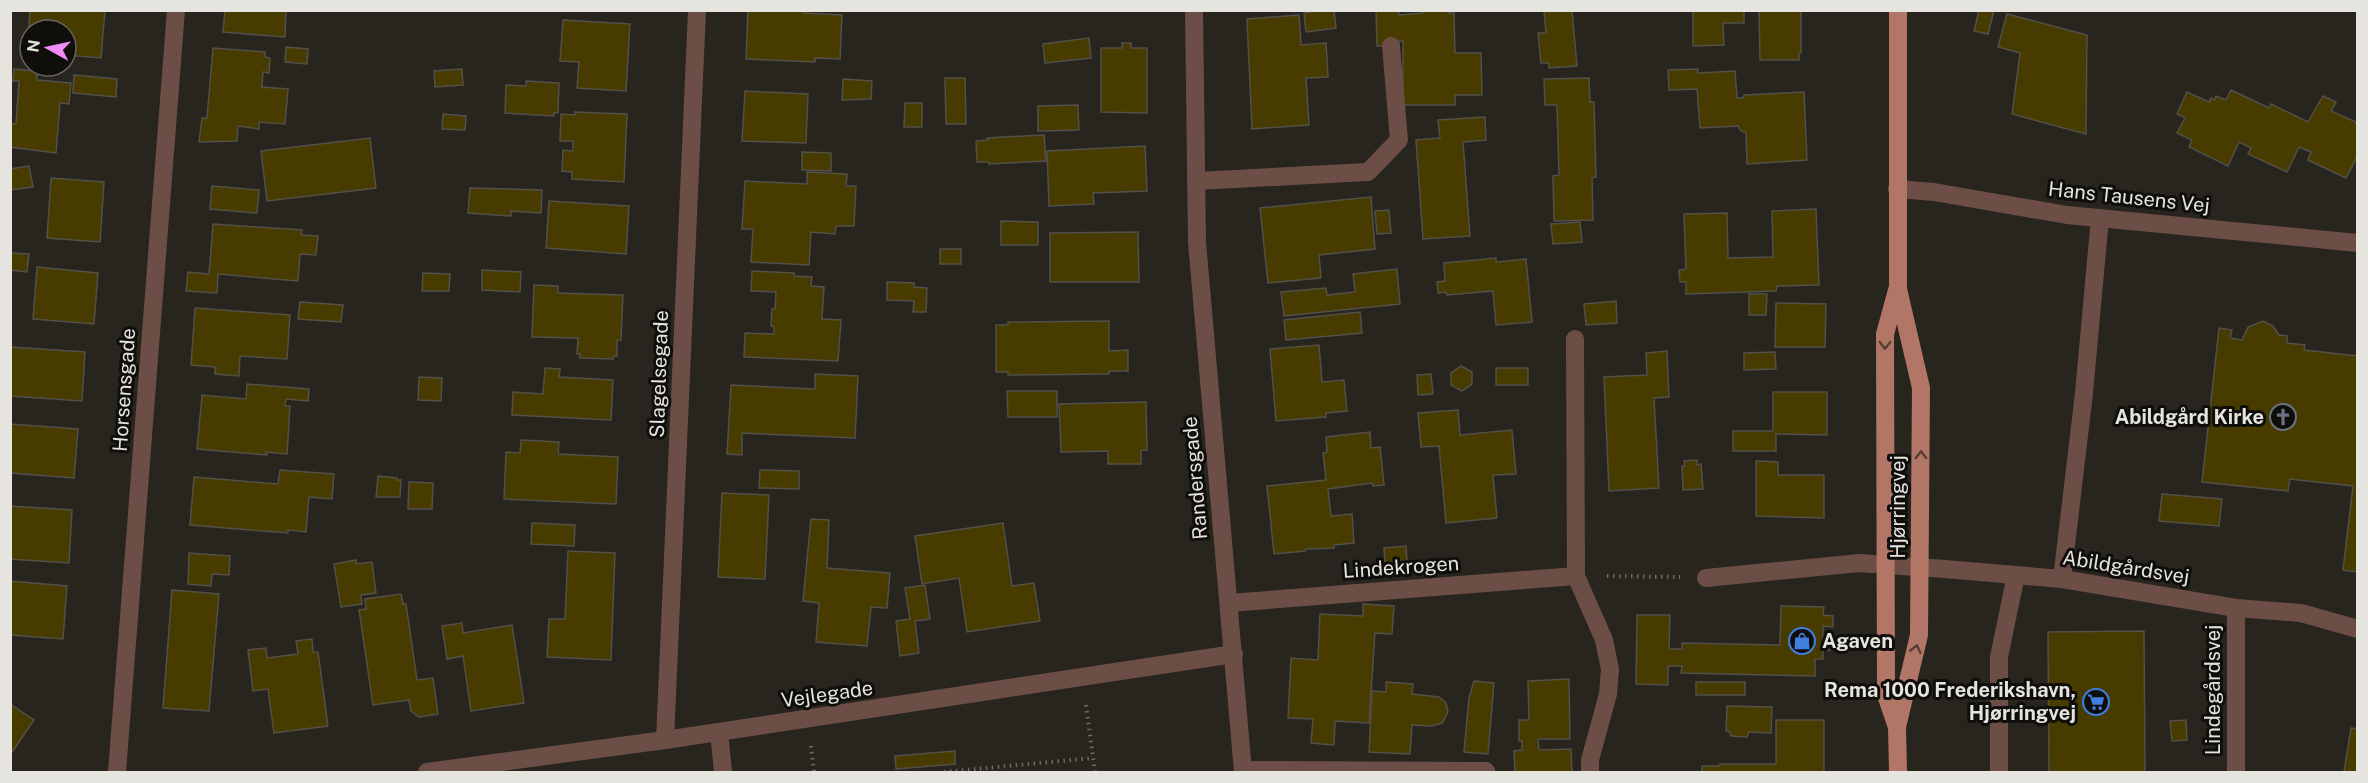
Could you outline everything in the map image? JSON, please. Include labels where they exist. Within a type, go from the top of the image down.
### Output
[{"type":"main road","name":"Hjørringvej","points":[[1898,10],[1898,288],[1921,388],[1919,635],[1897,727],[1898,772]]},
{"type":"main road","name":"Hjørringvej","points":[[1897,727],[1886,695],[1884,564],[1885,334],[1898,288]]},
{"type":"street","name":"Horsensgade","points":[[117,772],[176,10]]},
{"type":"street","name":"Slagelsegade","points":[[665,740],[697,10]]},
{"type":"street","name":"Randersgade","points":[[1194,10],[1197,242],[1243,771],[1486,771]]},
{"type":"street","points":[[1196,182],[1368,172],[1399,140],[1391,46]]},
{"type":"street","name":"Hans Tausens Vej","points":[[1897,189],[1934,192],[2067,215],[2358,243]]},
{"type":"street","points":[[2062,579],[2084,393],[2100,218]]},
{"type":"street","points":[[1575,339],[1576,576],[1604,640],[1610,669],[1608,694],[1590,760],[1590,772]]},
{"type":"street","name":"Hjørringvej","points":[[1706,578],[1859,563],[1884,564]]},
{"type":"street","name":"Abildgårdsvej","points":[[1884,564],[2062,579],[2236,608],[2301,613],[2358,629]]},
{"type":"street","points":[[1999,772],[1999,657],[2016,575]]},
{"type":"street","name":"Lindekrogen","points":[[1229,603],[1576,576]]},
{"type":"street","name":"Lindegårdsvej","points":[[2236,608],[2236,772]]},
{"type":"street","name":"Vejlegade","points":[[427,772],[665,740],[1234,654]]},
{"type":"street","points":[[719,732],[723,772]]},
{"type":"path","points":[[1576,576],[1706,578]]},
{"type":"path","points":[[1082,678],[1095,772]]},
{"type":"path","points":[[944,772],[1093,758]]},
{"type":"building","points":[[30,10],[105,10],[101,58],[78,56],[78,18],[30,18]]},
{"type":"building","points":[[225,10],[286,10],[285,37],[223,32]]},
{"type":"building","points":[[804,10],[804,13],[842,15],[840,59],[815,58],[815,62],[746,59],[748,11]]},
{"type":"building","points":[[1334,10],[1336,28],[1306,32],[1304,13]]},
{"type":"building","points":[[1376,10],[1399,10],[1399,15],[1423,13],[1424,10],[1449,10],[1449,13],[1454,13],[1455,53],[1481,53],[1482,95],[1455,95],[1455,105],[1403,105],[1403,41],[1399,41],[1399,46],[1377,46]]},
{"type":"building","points":[[1544,10],[1572,10],[1577,66],[1549,68],[1549,63],[1541,63],[1538,33],[1546,33]]},
{"type":"building","points":[[1693,10],[1744,10],[1744,23],[1723,23],[1724,45],[1693,46]]},
{"type":"building","points":[[1759,10],[1801,10],[1799,60],[1760,60]]},
{"type":"building","points":[[1979,10],[1994,10],[1988,34],[1974,31]]},
{"type":"building","points":[[2007,14],[2087,35],[2086,134],[2012,114],[2020,53],[1998,47]]},
{"type":"building","points":[[1299,15],[1301,45],[1326,43],[1328,77],[1306,78],[1309,125],[1252,129],[1247,19]]},
{"type":"building","points":[[563,20],[630,24],[626,91],[577,88],[579,62],[560,61]]},
{"type":"building","points":[[1089,38],[1091,58],[1045,63],[1043,44]]},
{"type":"building","points":[[1122,43],[1131,43],[1131,48],[1147,48],[1147,113],[1101,112],[1101,48],[1122,48]]},
{"type":"building","points":[[286,47],[308,49],[307,64],[285,62]]},
{"type":"building","points":[[213,48],[265,52],[265,57],[270,58],[269,73],[263,72],[262,87],[288,89],[285,124],[259,122],[259,129],[238,126],[237,141],[199,142],[202,118],[207,118]]},
{"type":"building","points":[[14,69],[18,69],[18,78],[71,83],[69,104],[60,103],[56,153],[10,147],[10,123],[16,124],[19,81],[13,81]]},
{"type":"building","points":[[462,69],[463,85],[435,87],[434,71]]},
{"type":"building","points":[[1698,69],[1698,73],[1735,71],[1737,98],[1743,98],[1744,95],[1804,92],[1807,160],[1747,164],[1746,133],[1738,126],[1700,128],[1697,89],[1669,90],[1668,70]]},
{"type":"building","points":[[78,75],[117,79],[116,97],[73,93],[74,78],[78,78]]},
{"type":"building","points":[[945,78],[965,78],[966,124],[946,124]]},
{"type":"building","points":[[1589,78],[1590,102],[1594,102],[1596,177],[1592,178],[1593,220],[1554,221],[1553,176],[1559,175],[1557,105],[1545,105],[1544,79]]},
{"type":"building","points":[[843,79],[872,81],[871,99],[842,100]]},
{"type":"building","points":[[526,81],[559,83],[558,113],[554,113],[554,116],[505,113],[506,85],[526,86]]},
{"type":"building","points":[[2231,90],[2269,108],[2271,104],[2308,122],[2323,96],[2336,102],[2331,111],[2358,123],[2358,155],[2346,178],[2308,160],[2311,152],[2299,147],[2287,172],[2248,154],[2251,148],[2239,142],[2228,166],[2189,147],[2192,140],[2177,133],[2185,118],[2177,114],[2187,92],[2209,102],[2211,98],[2215,100],[2216,96],[2226,100]]},
{"type":"building","points":[[745,91],[808,94],[806,143],[742,141]]},
{"type":"building","points":[[905,103],[922,103],[922,127],[904,127]]},
{"type":"building","points":[[1078,105],[1079,130],[1038,131],[1038,106]]},
{"type":"building","points":[[575,112],[627,114],[624,182],[572,179],[572,172],[562,171],[563,150],[573,151],[573,141],[560,141],[561,114],[575,115]]},
{"type":"building","points":[[443,114],[466,116],[465,130],[442,129]]},
{"type":"building","points":[[1485,117],[1486,140],[1463,142],[1470,236],[1423,239],[1416,140],[1440,138],[1438,120]]},
{"type":"building","points":[[1044,135],[1046,161],[989,164],[989,162],[977,162],[976,141],[988,140],[987,138]]},
{"type":"building","points":[[370,138],[376,188],[267,201],[261,151]]},
{"type":"building","points":[[1145,146],[1147,191],[1093,193],[1094,204],[1049,206],[1047,151]]},
{"type":"building","points":[[802,152],[831,153],[831,171],[802,170]]},
{"type":"building","points":[[29,166],[33,187],[10,190],[10,169]]},
{"type":"building","points":[[807,172],[847,174],[846,186],[856,186],[854,226],[836,226],[835,234],[811,232],[809,265],[751,262],[753,229],[742,229],[745,181],[807,184]]},
{"type":"building","points":[[51,178],[104,182],[100,242],[47,238]]},
{"type":"building","points":[[212,186],[259,190],[257,213],[210,209]]},
{"type":"building","points":[[470,188],[542,190],[541,213],[511,211],[511,216],[468,213]]},
{"type":"building","points":[[1371,197],[1375,249],[1319,255],[1321,278],[1268,283],[1260,208]]},
{"type":"building","points":[[549,201],[629,206],[626,254],[546,248]]},
{"type":"building","points":[[1816,209],[1819,285],[1777,286],[1776,291],[1686,294],[1686,282],[1680,282],[1679,270],[1686,269],[1684,214],[1727,213],[1728,258],[1773,257],[1772,211]]},
{"type":"building","points":[[1389,210],[1391,233],[1377,234],[1375,211]]},
{"type":"building","points":[[1001,221],[1038,222],[1038,245],[1001,245]]},
{"type":"building","points":[[1580,222],[1582,242],[1553,244],[1551,224]]},
{"type":"building","points":[[213,224],[302,230],[301,235],[318,236],[316,255],[300,254],[298,281],[218,274],[217,293],[186,291],[188,272],[209,274]]},
{"type":"building","points":[[1138,232],[1139,282],[1050,282],[1050,233]]},
{"type":"building","points":[[940,249],[961,249],[961,264],[940,264]]},
{"type":"building","points":[[10,253],[29,254],[27,272],[10,270]]},
{"type":"building","points":[[1496,258],[1496,262],[1526,259],[1532,322],[1496,325],[1493,291],[1447,295],[1446,292],[1438,293],[1437,282],[1445,281],[1444,263]]},
{"type":"building","points":[[37,267],[98,273],[94,324],[33,319]]},
{"type":"building","points":[[1397,269],[1400,304],[1284,316],[1281,292],[1326,288],[1327,295],[1355,292],[1353,274]]},
{"type":"building","points":[[482,270],[521,272],[520,292],[482,290]]},
{"type":"building","points":[[752,271],[794,273],[794,276],[812,277],[811,286],[824,287],[822,319],[841,320],[838,361],[744,357],[745,333],[774,334],[774,327],[771,326],[776,292],[751,291]]},
{"type":"building","points":[[423,273],[450,274],[449,291],[422,291]]},
{"type":"building","points":[[887,282],[914,283],[914,287],[927,288],[926,312],[913,312],[914,301],[887,300]]},
{"type":"building","points":[[534,285],[558,286],[558,293],[623,295],[621,340],[617,340],[617,356],[613,359],[580,358],[580,354],[577,354],[578,338],[532,337]]},
{"type":"building","points":[[1749,294],[1767,294],[1766,315],[1749,315]]},
{"type":"building","points":[[1616,301],[1617,323],[1586,325],[1584,304]]},
{"type":"building","points":[[300,302],[343,305],[341,322],[298,319]]},
{"type":"building","points":[[1776,303],[1826,304],[1825,347],[1775,347]]},
{"type":"building","points":[[195,308],[290,315],[287,359],[240,356],[239,376],[215,374],[215,367],[191,365]]},
{"type":"building","points":[[1360,312],[1362,333],[1286,340],[1284,320]]},
{"type":"building","points":[[1109,321],[1109,351],[1128,350],[1128,371],[1109,371],[1109,374],[1008,375],[1008,372],[996,372],[996,325],[1008,325],[1008,322]]},
{"type":"building","name":"Abildgård Kirke","points":[[2263,321],[2273,326],[2279,335],[2287,336],[2287,343],[2305,345],[2304,350],[2358,356],[2358,572],[2343,570],[2353,486],[2290,479],[2288,491],[2202,482],[2219,328],[2232,330],[2230,338],[2242,340],[2248,327]]},
{"type":"building","points":[[1319,345],[1322,382],[1344,380],[1347,411],[1326,413],[1326,417],[1276,421],[1270,349]]},
{"type":"building","points":[[10,347],[85,352],[82,401],[10,396]]},
{"type":"building","points":[[1667,351],[1669,397],[1654,398],[1659,488],[1609,491],[1604,377],[1647,375],[1646,353]]},
{"type":"building","points":[[1775,352],[1776,369],[1744,370],[1744,353]]},
{"type":"building","points":[[1461,366],[1472,372],[1472,384],[1462,391],[1451,385],[1451,373]]},
{"type":"building","points":[[545,368],[560,369],[559,377],[613,380],[611,420],[512,415],[513,392],[543,394]]},
{"type":"building","points":[[1496,368],[1528,368],[1528,385],[1496,385]]},
{"type":"building","points":[[815,374],[858,376],[855,438],[742,433],[742,455],[727,454],[731,385],[815,389]]},
{"type":"building","points":[[1431,374],[1433,394],[1418,395],[1417,375]]},
{"type":"building","points":[[419,377],[442,378],[441,401],[418,400]]},
{"type":"building","points":[[247,384],[309,389],[308,401],[286,399],[285,406],[290,406],[287,454],[266,452],[267,455],[197,449],[202,395],[246,399]]},
{"type":"building","points":[[1007,391],[1057,391],[1057,417],[1008,417]]},
{"type":"building","points":[[1773,392],[1827,392],[1827,435],[1776,434],[1776,451],[1733,451],[1733,431],[1773,431]]},
{"type":"building","points":[[1146,402],[1147,450],[1141,450],[1141,464],[1108,464],[1108,451],[1061,452],[1059,404]]},
{"type":"building","points":[[1458,410],[1460,435],[1512,430],[1516,474],[1493,475],[1497,518],[1446,523],[1439,446],[1421,447],[1418,413]]},
{"type":"building","points":[[10,424],[78,429],[74,478],[10,473]]},
{"type":"building","points":[[1370,432],[1371,448],[1380,447],[1384,485],[1373,486],[1372,483],[1328,489],[1331,516],[1352,514],[1354,543],[1334,545],[1334,548],[1274,554],[1267,486],[1326,480],[1323,453],[1327,452],[1326,437]]},
{"type":"building","points":[[521,440],[559,442],[558,454],[618,457],[616,504],[504,499],[506,452],[520,453]]},
{"type":"building","points":[[1697,460],[1697,465],[1701,464],[1703,489],[1683,490],[1682,466],[1685,466],[1684,461]]},
{"type":"building","points":[[1756,461],[1778,462],[1778,475],[1824,475],[1824,518],[1756,516]]},
{"type":"building","points":[[280,470],[334,474],[332,499],[309,497],[306,532],[288,530],[288,533],[190,525],[194,477],[278,484]]},
{"type":"building","points":[[760,470],[799,471],[799,489],[759,488]]},
{"type":"building","points":[[378,476],[401,480],[400,497],[376,497]]},
{"type":"building","points":[[409,482],[433,483],[432,509],[408,509]]},
{"type":"building","points":[[722,493],[769,495],[765,579],[718,577]]},
{"type":"building","points":[[2162,494],[2222,499],[2219,526],[2159,521]]},
{"type":"building","points":[[10,506],[72,510],[69,563],[10,559]]},
{"type":"building","points":[[811,519],[829,520],[827,568],[890,573],[887,608],[871,607],[867,646],[816,642],[819,603],[803,601]]},
{"type":"building","points":[[532,523],[575,525],[574,546],[531,544]]},
{"type":"building","points":[[1003,523],[1012,586],[1034,583],[1040,621],[967,632],[959,578],[922,584],[915,536]]},
{"type":"building","points":[[1406,546],[1407,561],[1385,562],[1384,548]]},
{"type":"building","points":[[568,551],[615,553],[611,660],[547,657],[549,619],[565,619]]},
{"type":"building","points":[[189,553],[230,556],[229,575],[212,574],[211,586],[188,584]]},
{"type":"building","points":[[356,560],[356,564],[372,562],[376,593],[361,595],[362,604],[341,607],[334,564]]},
{"type":"building","points":[[10,581],[67,586],[63,639],[10,635]]},
{"type":"building","points":[[925,585],[930,619],[915,621],[919,653],[900,656],[896,621],[910,619],[905,588]]},
{"type":"building","points":[[172,590],[219,594],[209,711],[163,708]]},
{"type":"building","points":[[401,594],[403,604],[406,604],[417,680],[433,678],[438,714],[419,717],[411,711],[409,700],[373,705],[359,610],[366,609],[365,599]]},
{"type":"building","points":[[1363,604],[1394,606],[1392,634],[1375,633],[1369,723],[1335,721],[1334,745],[1311,743],[1313,719],[1288,718],[1291,658],[1318,660],[1320,614],[1363,616]]},
{"type":"building","points":[[1781,606],[1824,607],[1823,615],[1833,616],[1833,627],[1823,626],[1823,639],[1833,639],[1832,650],[1823,650],[1823,659],[1815,659],[1815,676],[1681,673],[1682,666],[1668,666],[1668,685],[1636,684],[1637,615],[1670,615],[1669,649],[1682,649],[1682,643],[1780,645]]},
{"type":"building","points":[[462,623],[463,633],[512,625],[524,703],[471,711],[463,656],[447,659],[442,626]]},
{"type":"building","name":"Rema 1000 Frederikshavn, Hjørringvej","points":[[2144,631],[2145,772],[2049,772],[2048,632]]},
{"type":"building","points":[[312,639],[313,652],[318,652],[328,726],[274,733],[268,689],[253,691],[248,650],[266,648],[267,658],[298,654],[296,641]]},
{"type":"building","points":[[1569,679],[1570,739],[1538,739],[1539,750],[1571,749],[1572,772],[1515,772],[1514,751],[1522,750],[1522,741],[1519,741],[1519,720],[1529,720],[1528,681]]},
{"type":"building","points":[[1474,681],[1494,683],[1488,754],[1464,752],[1469,698]]},
{"type":"building","points":[[1386,682],[1413,684],[1412,694],[1439,697],[1446,703],[1448,712],[1442,723],[1432,726],[1412,725],[1410,754],[1369,752],[1372,691],[1386,692]]},
{"type":"building","points":[[1696,682],[1745,682],[1745,695],[1696,695]]},
{"type":"building","points":[[10,704],[34,720],[10,755]]},
{"type":"building","points":[[1727,706],[1772,707],[1771,733],[1749,732],[1747,737],[1731,736],[1730,732],[1726,731]]},
{"type":"building","points":[[1776,720],[1824,720],[1824,772],[1702,772],[1702,766],[1720,766],[1720,764],[1776,764]]},
{"type":"building","points":[[2186,720],[2187,740],[2172,741],[2170,721]]},
{"type":"building","points":[[2351,728],[2358,729],[2358,772],[2344,772]]},
{"type":"building","points":[[955,751],[955,764],[896,769],[895,756]]},
{"type":"place","name":"Abildgård Kirke","points":[[2283,417]]},
{"type":"place","name":"Agaven","points":[[1802,641]]},
{"type":"place","name":"Rema 1000 Frederikshavn, Hjørringvej","points":[[2096,702]]}]
